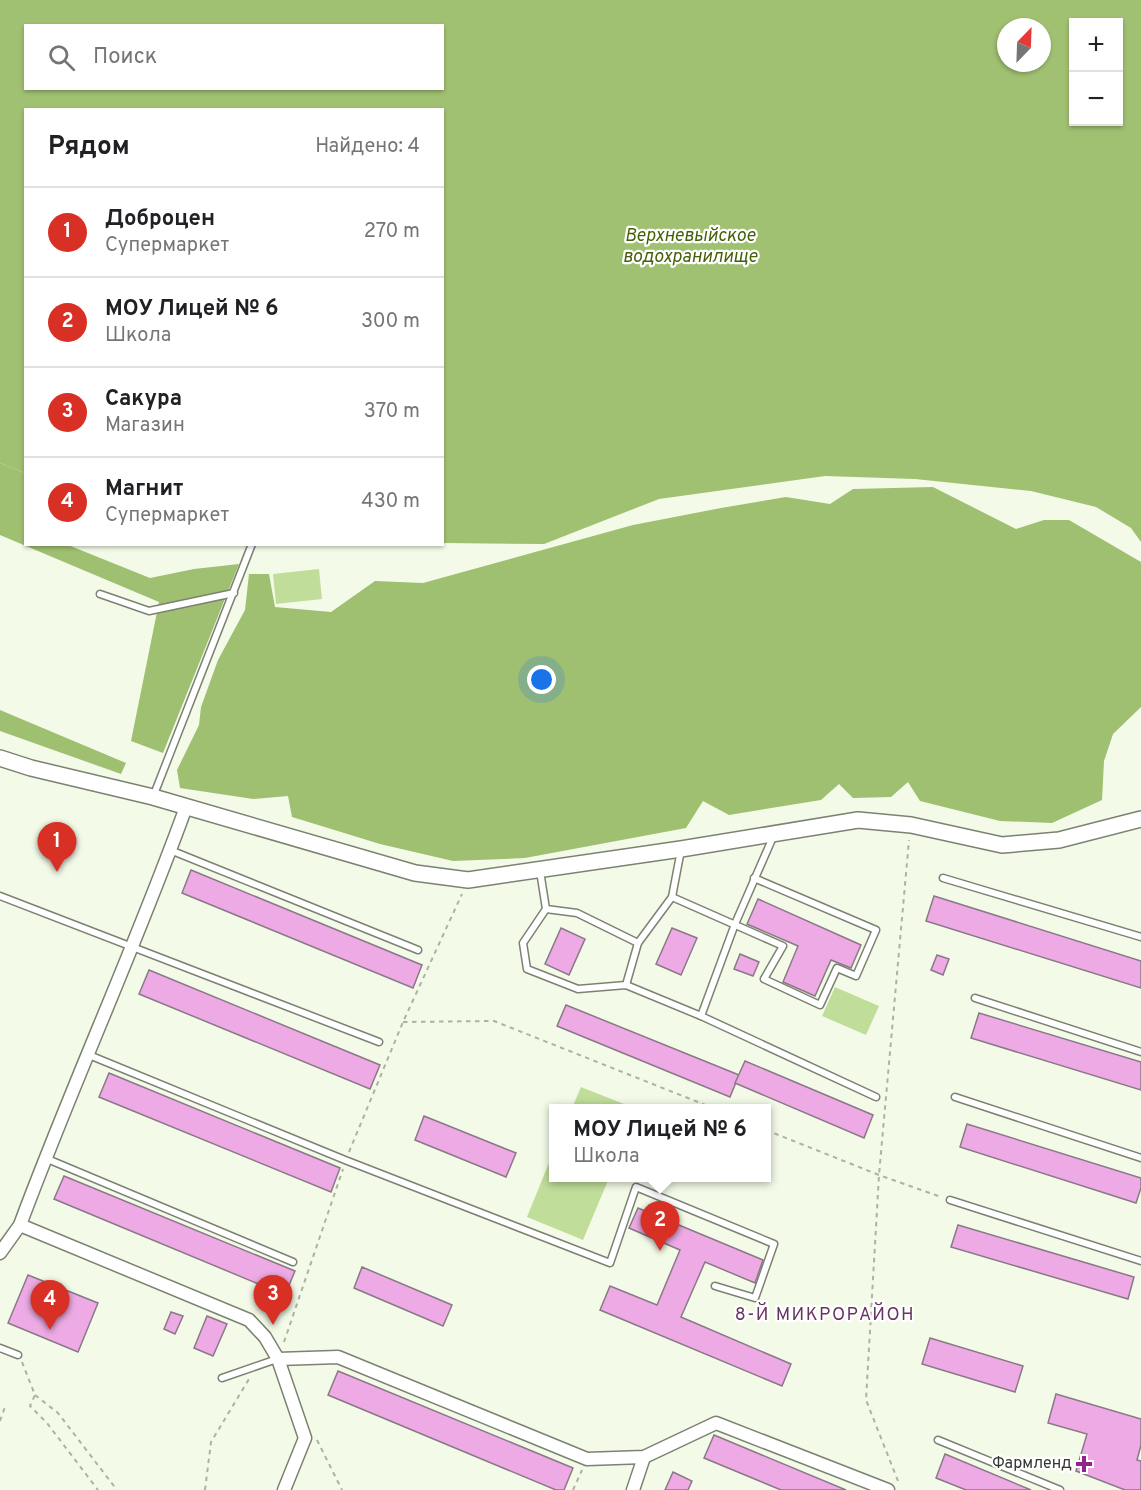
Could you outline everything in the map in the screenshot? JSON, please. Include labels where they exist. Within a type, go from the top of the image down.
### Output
[{"type":"street","points":[[0,758],[186,807],[415,873],[468,880],[540,871],[858,820],[911,825],[1002,845],[1059,840],[1139,824]]},
{"type":"street","points":[[0,1253],[20,1225],[186,807]]},
{"type":"street","points":[[20,1225],[249,1320],[265,1336],[278,1359],[305,1438],[284,1490]]},
{"type":"street","points":[[278,1359],[338,1357],[587,1459],[644,1457],[716,1423],[888,1490]]},
{"type":"street","points":[[633,1490],[644,1457]]},
{"type":"lane","points":[[153,798],[251,546]]},
{"type":"lane","points":[[100,594],[149,611],[234,593]]},
{"type":"lane","points":[[701,1016],[735,924],[774,834]]},
{"type":"lane","points":[[626,986],[638,943],[672,897],[681,849]]},
{"type":"lane","points":[[170,850],[418,950]]},
{"type":"lane","points":[[540,871],[546,909],[523,943],[527,969],[578,989],[626,986],[701,1016],[876,1097]]},
{"type":"lane","points":[[672,897],[783,946],[764,980],[820,1005],[837,968],[856,976],[876,930],[754,878]]},
{"type":"lane","points":[[943,878],[1141,938]]},
{"type":"lane","points":[[0,896],[379,1042]]},
{"type":"lane","points":[[546,909],[577,913],[638,943]]},
{"type":"lane","points":[[975,998],[1141,1053]]},
{"type":"lane","points":[[88,1055],[345,1160],[610,1263],[636,1187],[774,1244],[755,1298],[715,1286]]},
{"type":"lane","points":[[955,1097],[1141,1158]]},
{"type":"lane","points":[[45,1158],[293,1262]]},
{"type":"lane","points":[[950,1200],[1141,1261]]},
{"type":"lane","points":[[0,1348],[18,1355]]},
{"type":"lane","points":[[222,1378],[278,1359]]},
{"type":"lane","points":[[938,1440],[1060,1490]]},
{"type":"path","points":[[901,1490],[866,1400],[879,1175],[911,825]]},
{"type":"path","points":[[278,1359],[345,1160],[403,1022],[468,880]]},
{"type":"path","points":[[403,1022],[494,1021],[703,1104]]},
{"type":"path","points":[[771,1132],[879,1175],[950,1200]]},
{"type":"path","points":[[18,1355],[35,1395],[58,1413],[117,1490]]},
{"type":"path","points":[[205,1490],[211,1442],[251,1374]]},
{"type":"path","points":[[35,1395],[30,1406],[47,1423],[99,1490]]},
{"type":"path","points":[[0,1421],[5,1407]]},
{"type":"path","points":[[573,1490],[587,1459]]},
{"type":"shaded area","points":[[0,463],[24,473],[24,545],[0,535]]},
{"type":"shaded area","points":[[933,487],[1016,529],[1044,520],[1069,520],[1141,562],[1141,707],[1113,734],[1104,761],[1102,800],[1052,823],[1000,821],[920,801],[908,782],[891,797],[853,798],[839,784],[821,800],[729,815],[703,801],[686,828],[525,858],[453,861],[380,844],[292,817],[288,796],[253,799],[180,788],[177,770],[199,725],[201,707],[218,660],[245,610],[249,574],[269,574],[275,607],[331,612],[375,581],[423,583],[633,525],[786,497],[830,504],[853,489]]},
{"type":"shaded area","points":[[26,546],[70,546],[150,578],[194,569],[239,564],[163,753],[131,741],[159,602]]},
{"type":"shaded area","points":[[319,569],[322,599],[276,604],[273,574]]},
{"type":"shaded area","points":[[0,710],[126,763],[121,774],[0,731]]},
{"type":"shaded area","points":[[835,987],[879,1006],[866,1035],[822,1016]]},
{"type":"shaded area","points":[[581,1087],[624,1104],[574,1104]]},
{"type":"shaded area","points":[[549,1163],[549,1182],[607,1182],[583,1240],[527,1217]]},
{"type":"water","name":"Верхневыйское водохранилище","points":[[0,0],[1141,0],[1141,542],[1131,528],[1096,507],[1031,491],[915,479],[825,476],[659,499],[544,544],[444,543],[444,108],[24,108],[24,473],[0,463]]},
{"type":"building","points":[[191,870],[422,965],[413,988],[182,893]]},
{"type":"building","points":[[934,896],[1141,961],[1141,988],[926,921]]},
{"type":"building","points":[[758,899],[861,945],[851,968],[831,960],[815,996],[783,982],[798,946],[747,924]]},
{"type":"building","points":[[561,928],[585,939],[569,975],[545,964]]},
{"type":"building","points":[[672,928],[697,938],[681,975],[656,964]]},
{"type":"building","points":[[740,954],[759,962],[753,976],[734,969]]},
{"type":"building","points":[[937,955],[949,959],[943,975],[931,970]]},
{"type":"building","points":[[149,970],[380,1065],[370,1089],[139,994]]},
{"type":"building","points":[[566,1005],[739,1075],[730,1097],[557,1026]]},
{"type":"building","points":[[979,1013],[1141,1062],[1141,1090],[971,1038]]},
{"type":"building","points":[[745,1061],[873,1115],[864,1138],[735,1083]]},
{"type":"building","points":[[109,1073],[340,1168],[331,1192],[99,1097]]},
{"type":"building","points":[[424,1116],[516,1153],[506,1177],[415,1140]]},
{"type":"building","points":[[967,1124],[1141,1178],[1141,1188],[1136,1203],[960,1147]]},
{"type":"building","points":[[64,1176],[295,1271],[285,1295],[54,1199]]},
{"type":"building","points":[[638,1208],[763,1260],[755,1283],[705,1262],[681,1317],[791,1364],[782,1386],[600,1310],[610,1286],[657,1305],[680,1250],[629,1228]]},
{"type":"building","points":[[958,1225],[1134,1277],[1128,1299],[951,1247]]},
{"type":"building","points":[[362,1267],[452,1305],[443,1326],[354,1288]]},
{"type":"building","points":[[28,1275],[98,1303],[78,1352],[8,1323]]},
{"type":"building","points":[[171,1312],[183,1316],[175,1334],[164,1329]]},
{"type":"building","points":[[207,1316],[227,1324],[213,1356],[194,1348]]},
{"type":"building","points":[[930,1338],[1023,1366],[1015,1392],[922,1364]]},
{"type":"building","points":[[338,1371],[573,1468],[564,1490],[556,1490],[328,1395]]},
{"type":"building","points":[[1056,1394],[1141,1419],[1141,1445],[1137,1460],[1141,1461],[1141,1490],[1125,1490],[1076,1471],[1087,1434],[1048,1423]]},
{"type":"building","points":[[714,1435],[846,1490],[781,1490],[704,1458]]},
{"type":"building","points":[[945,1454],[1031,1490],[966,1490],[936,1478]]},
{"type":"building","points":[[673,1472],[692,1481],[688,1490],[665,1490]]},
{"type":"place","name":"Доброцен","points":[[57,872]]},
{"type":"place","name":"МОУ Лицей № 6","points":[[660,1251]]},
{"type":"place","name":"Сакура","points":[[273,1325]]},
{"type":"place","name":"Магнит","points":[[50,1330]]},
{"type":"place","name":"Фармленд","points":[[1084,1464]]},
{"type":"district","name":"8-Й МИКРОРАЙОН","points":[[825,1315]]}]
